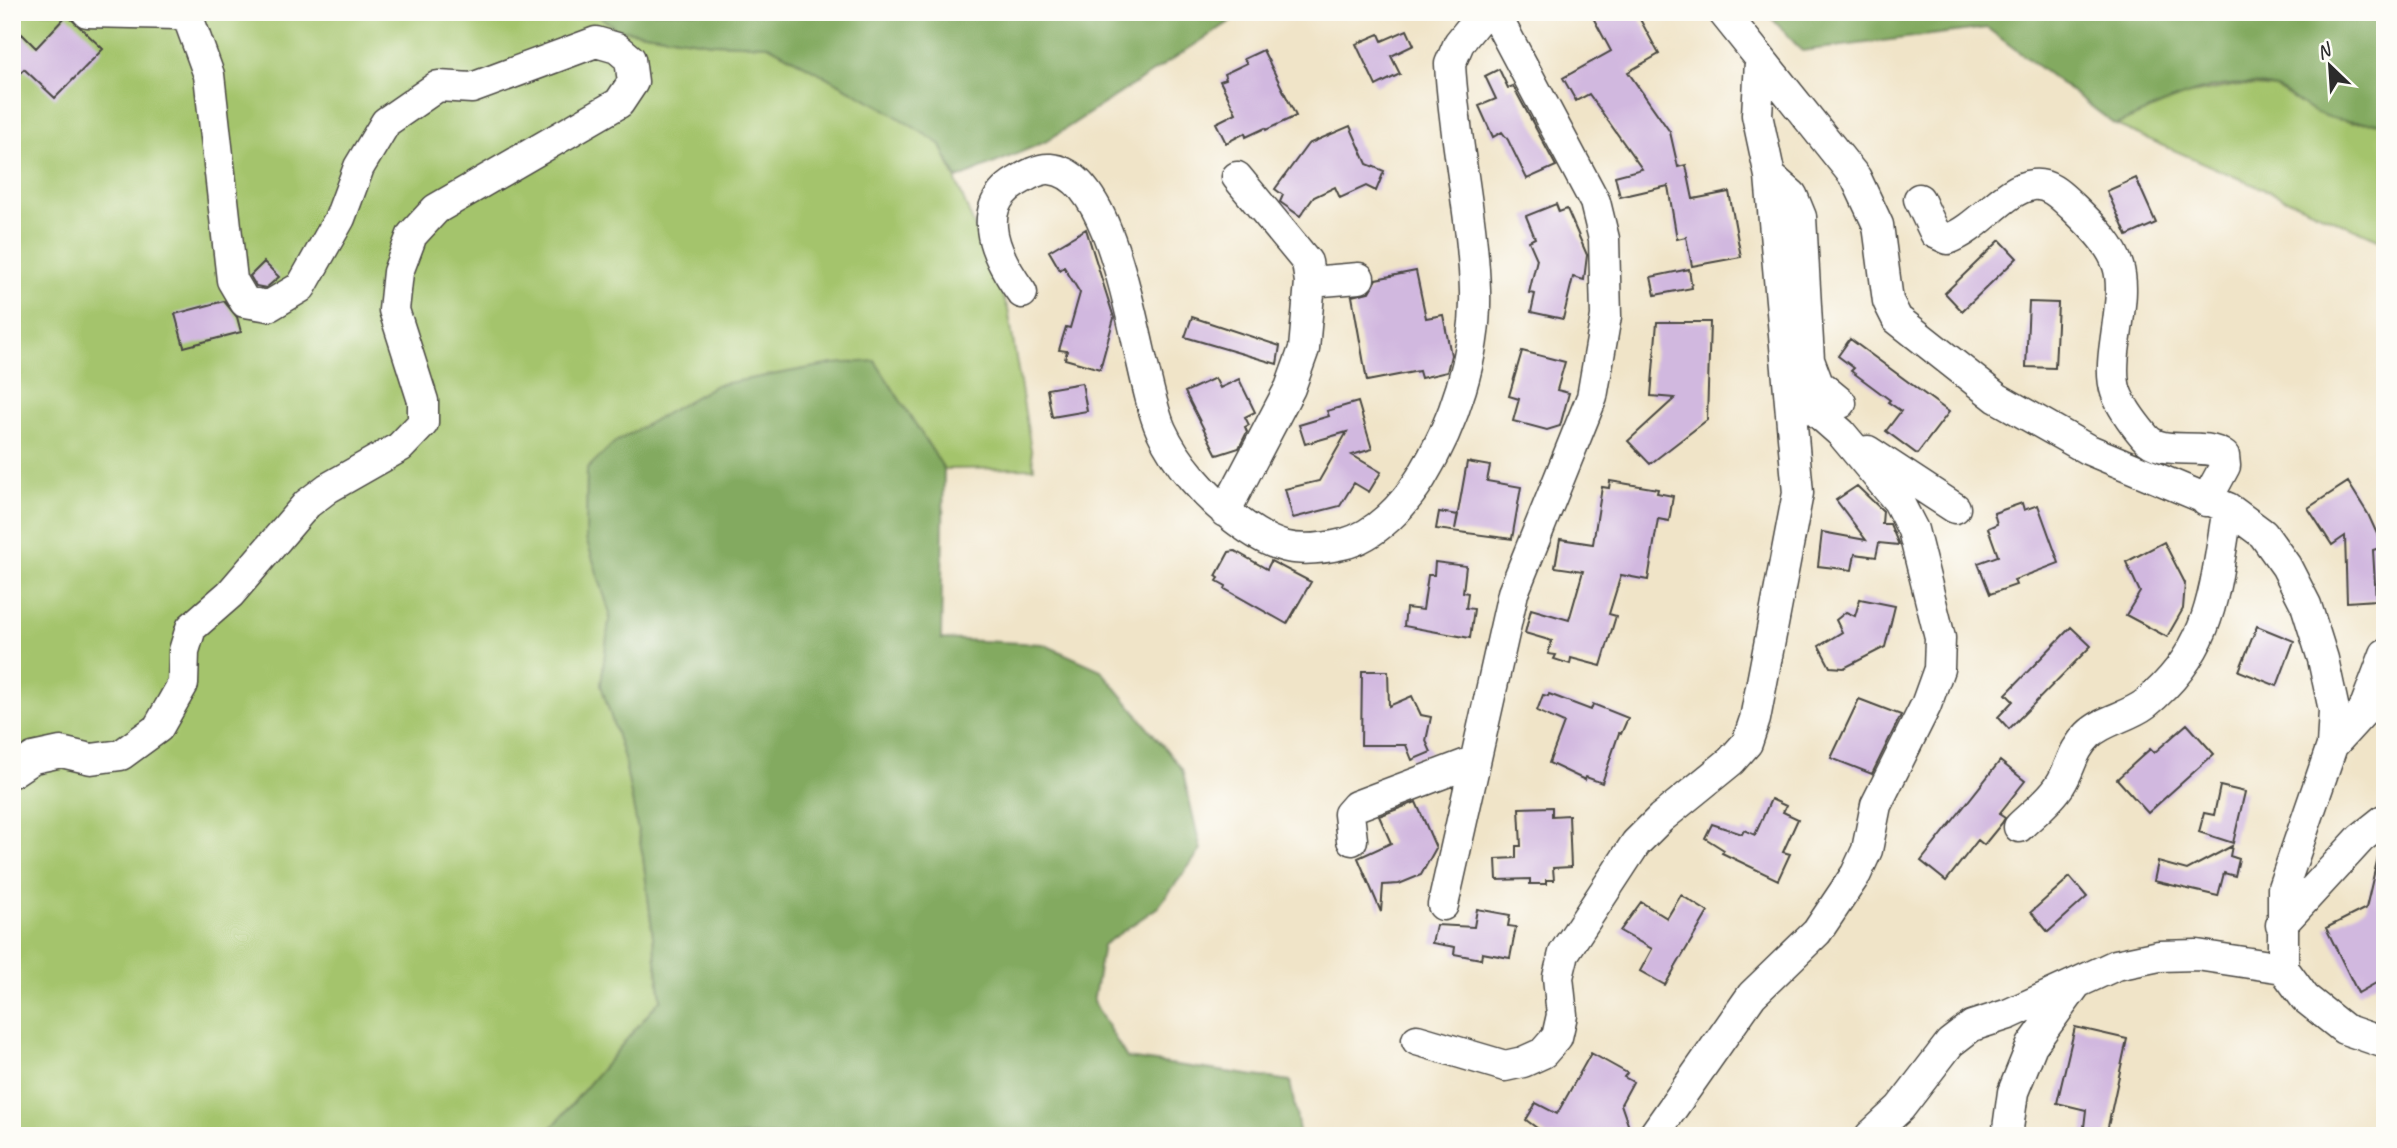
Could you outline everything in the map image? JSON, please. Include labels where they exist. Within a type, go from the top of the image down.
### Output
[{"type":"street","points":[[12,772],[33,758],[61,752],[91,759],[121,755],[158,727],[183,684],[184,651],[191,628],[230,594],[307,504],[328,488],[400,447],[423,423],[423,401],[394,310],[398,272],[412,235],[436,209],[619,103],[633,82],[631,59],[617,48],[596,42],[472,88],[438,86],[386,122],[359,167],[340,218],[301,287],[269,306],[245,302],[233,280],[209,75],[189,20],[178,14],[87,12]]},
{"type":"street","points":[[1022,293],[1005,268],[992,236],[990,221],[996,202],[1010,186],[1025,176],[1047,168],[1066,172],[1082,183],[1095,201],[1114,249],[1161,430],[1205,495],[1260,538],[1285,548],[1319,549],[1349,542],[1381,523],[1409,497],[1434,456],[1454,410],[1469,351],[1475,292],[1450,64],[1459,43],[1484,12]]},
{"type":"street","points":[[1443,905],[1513,593],[1592,397],[1606,316],[1604,239],[1595,202],[1494,12]]},
{"type":"street","points":[[1723,12],[1856,178],[1871,204],[1878,225],[1888,301],[1897,319],[1997,398],[2087,449],[2217,504],[2263,534],[2286,566],[2306,605],[2323,659],[2334,710],[2332,746],[2283,888],[2283,968],[2305,998],[2344,1029],[2385,1043]]},
{"type":"street","points":[[1417,1040],[1505,1066],[1543,1053],[1557,1037],[1562,1015],[1558,978],[1564,953],[1628,854],[1661,818],[1731,761],[1747,743],[1755,719],[1798,493],[1791,389],[1770,176],[1757,114],[1760,61]]},
{"type":"street","points":[[1770,176],[1792,195],[1801,217],[1809,359],[1818,384],[1841,403]]},
{"type":"street","points":[[1225,512],[1290,388],[1304,349],[1310,282],[1307,262],[1237,177]]},
{"type":"street","points":[[1919,199],[1935,233],[1948,239],[1964,234],[2012,195],[2032,185],[2053,189],[2098,232],[2112,250],[2123,282],[2112,365],[2116,392],[2147,440],[2176,449],[2213,448],[2224,456],[2225,466],[2217,504],[2211,608],[2196,647],[2168,683],[2142,706],[2092,731],[2075,748],[2060,786],[2019,828]]},
{"type":"street","points":[[1310,282],[1359,278]]},
{"type":"street","points":[[1791,389],[1841,433],[1955,508]]},
{"type":"street","points":[[1653,1136],[1752,995],[1817,932],[1856,874],[1867,850],[1876,806],[1926,705],[1939,669],[1940,638],[1913,530],[1898,501],[1841,433]]},
{"type":"street","points":[[2332,746],[2363,712],[2385,654]]},
{"type":"street","points":[[1352,840],[1349,814],[1356,806],[1475,761]]},
{"type":"street","points":[[2281,925],[2361,838],[2385,819]]},
{"type":"street","points":[[1870,1136],[1900,1108],[1950,1043],[1972,1026],[2009,1014],[2116,965],[2158,956],[2197,955],[2283,968]]},
{"type":"street","points":[[2007,1136],[2013,1092],[2032,1045],[2078,981]]},
{"type":"green space","points":[[12,12],[594,12],[617,29],[712,43],[768,45],[880,106],[941,144],[1008,309],[1034,468],[944,469],[875,361],[716,385],[614,443],[587,469],[586,538],[610,613],[601,685],[624,758],[643,857],[661,999],[545,1136],[12,1136]]},
{"type":"green space","points":[[594,12],[1245,12],[1045,142],[957,179],[940,144],[880,106],[768,45],[712,43],[617,29]]},
{"type":"green space","points":[[1766,12],[2385,12],[2385,122],[2335,119],[2316,113],[2275,88],[2234,84],[2193,93],[2116,125],[1987,28],[1802,51]]},
{"type":"green space","points":[[2239,85],[2277,88],[2310,110],[2352,123],[2385,122],[2385,242],[2116,125],[2181,96]]},
{"type":"green space","points":[[875,361],[944,469],[941,639],[1043,644],[1101,670],[1182,769],[1201,850],[1158,907],[1103,945],[1093,1002],[1127,1058],[1290,1081],[1300,1136],[545,1136],[661,999],[643,857],[624,758],[601,685],[610,613],[586,538],[587,469],[614,443],[716,385],[832,364]]},
{"type":"building","points":[[1590,12],[1636,12],[1659,54],[1628,72],[1670,132],[1678,167],[1686,165],[1693,199],[1729,192],[1741,257],[1692,266],[1686,237],[1677,239],[1668,186],[1620,197],[1615,176],[1642,169],[1589,94],[1576,101],[1563,78],[1611,51]]},
{"type":"building","points":[[67,15],[103,49],[55,98],[24,69],[12,81],[12,44],[22,34],[36,48]]},
{"type":"building","points":[[1407,30],[1414,45],[1391,56],[1400,74],[1376,86],[1356,44],[1379,34],[1382,41]]},
{"type":"building","points":[[1263,50],[1296,116],[1246,137],[1245,133],[1226,143],[1216,123],[1236,113],[1220,81],[1226,79],[1224,74],[1247,63],[1244,59]]},
{"type":"building","points":[[1499,69],[1508,88],[1513,86],[1556,166],[1527,179],[1508,140],[1502,132],[1493,137],[1479,106],[1496,99],[1485,76]]},
{"type":"building","points":[[1350,126],[1367,164],[1384,171],[1376,191],[1366,186],[1340,198],[1335,187],[1314,197],[1300,216],[1280,202],[1283,195],[1275,189],[1308,144]]},
{"type":"building","points":[[2136,178],[2156,223],[2127,236],[2107,191]]},
{"type":"building","points":[[1556,204],[1559,212],[1567,209],[1587,255],[1584,280],[1573,277],[1563,319],[1531,312],[1535,294],[1529,293],[1537,259],[1529,241],[1535,238],[1526,216]]},
{"type":"building","points":[[1086,229],[1114,318],[1100,369],[1065,359],[1067,351],[1059,350],[1066,327],[1070,328],[1080,293],[1064,267],[1060,270],[1049,251]]},
{"type":"building","points":[[2000,240],[2017,258],[1962,311],[1945,293]]},
{"type":"building","points":[[264,262],[279,277],[266,288],[256,286],[250,276]]},
{"type":"building","points":[[1689,269],[1692,288],[1655,295],[1651,277]]},
{"type":"building","points":[[1416,271],[1426,318],[1443,315],[1451,355],[1447,372],[1421,378],[1419,371],[1367,381],[1352,296],[1369,292],[1376,279]]},
{"type":"building","points":[[224,301],[237,317],[241,332],[184,347],[175,314]]},
{"type":"building","points":[[2029,302],[2058,303],[2055,368],[2026,367]]},
{"type":"building","points":[[1192,317],[1280,346],[1277,364],[1185,337]]},
{"type":"building","points":[[1657,322],[1710,322],[1707,420],[1650,464],[1628,441],[1675,398],[1651,396]]},
{"type":"building","points":[[1850,339],[1949,412],[1917,454],[1886,431],[1901,411],[1851,371],[1854,368],[1838,356]]},
{"type":"building","points":[[1522,351],[1565,362],[1557,390],[1569,393],[1560,426],[1547,430],[1513,421],[1519,399],[1509,396]]},
{"type":"building","points":[[1215,378],[1220,388],[1239,379],[1255,412],[1245,417],[1249,425],[1245,427],[1247,432],[1239,448],[1217,455],[1185,392]]},
{"type":"building","points":[[1082,383],[1087,411],[1052,417],[1047,389]]},
{"type":"building","points":[[1358,402],[1372,449],[1352,455],[1381,472],[1369,492],[1354,483],[1340,506],[1293,518],[1285,489],[1319,481],[1347,432],[1305,444],[1299,425],[1329,416],[1327,411]]},
{"type":"building","points":[[1467,462],[1490,466],[1487,481],[1521,487],[1512,539],[1436,529],[1439,512],[1458,515]]},
{"type":"building","points":[[1610,481],[1658,489],[1657,493],[1673,496],[1669,521],[1658,519],[1648,580],[1621,575],[1609,614],[1616,616],[1601,666],[1571,658],[1570,664],[1554,659],[1556,655],[1548,654],[1552,641],[1525,633],[1531,609],[1569,620],[1583,571],[1555,567],[1560,539],[1593,544],[1602,487],[1609,488]]},
{"type":"building","points":[[2348,482],[2368,514],[2383,547],[2373,550],[2376,600],[2347,602],[2345,536],[2332,545],[2308,508]]},
{"type":"building","points":[[1857,486],[1883,511],[1882,524],[1890,524],[1899,545],[1879,543],[1876,557],[1855,554],[1852,570],[1818,566],[1822,532],[1866,540],[1836,500]]},
{"type":"building","points":[[2022,503],[2024,510],[2038,505],[2059,563],[2014,580],[2016,585],[1990,594],[1978,563],[1998,556],[1988,528],[1997,524],[1994,513]]},
{"type":"building","points":[[2164,542],[2185,583],[2183,609],[2167,637],[2126,615],[2140,592],[2126,562]]},
{"type":"building","points":[[1235,551],[1267,569],[1271,561],[1311,582],[1287,624],[1225,589],[1226,586],[1217,581],[1219,578],[1216,576],[1229,552]]},
{"type":"building","points":[[1435,562],[1466,566],[1463,592],[1468,593],[1466,608],[1474,609],[1470,638],[1404,626],[1406,608],[1423,610],[1428,575],[1434,575]]},
{"type":"building","points":[[1860,599],[1895,606],[1885,647],[1844,668],[1830,667],[1819,646],[1842,632],[1836,620],[1846,612],[1855,616]]},
{"type":"building","points":[[2257,626],[2294,641],[2277,686],[2239,671]]},
{"type":"building","points":[[2071,627],[2091,646],[2009,729],[1998,717],[2013,701],[2006,694]]},
{"type":"building","points":[[1362,671],[1388,671],[1389,706],[1412,696],[1421,715],[1431,717],[1426,741],[1431,752],[1412,760],[1406,745],[1361,745]]},
{"type":"building","points":[[1549,694],[1591,710],[1593,704],[1628,718],[1621,734],[1619,733],[1602,783],[1586,777],[1585,780],[1549,763],[1564,723],[1537,711],[1543,695]]},
{"type":"building","points":[[1859,699],[1901,715],[1872,774],[1831,758]]},
{"type":"building","points":[[2187,724],[2214,754],[2148,813],[2117,779],[2150,749],[2154,753]]},
{"type":"building","points":[[2000,761],[2025,781],[1999,814],[2005,818],[2002,823],[1984,845],[1978,840],[1946,881],[1921,861]]},
{"type":"building","points":[[2220,786],[2245,792],[2233,843],[2199,832],[2204,813],[2214,815]]},
{"type":"building","points":[[1771,799],[1786,806],[1783,812],[1798,819],[1783,852],[1790,854],[1778,880],[1722,853],[1724,850],[1705,838],[1712,824],[1742,834],[1744,830],[1755,835]]},
{"type":"building","points":[[1416,802],[1436,848],[1421,875],[1399,884],[1383,885],[1381,912],[1358,858],[1391,843],[1379,816]]},
{"type":"building","points":[[1552,807],[1552,816],[1569,815],[1571,867],[1553,868],[1554,880],[1546,880],[1546,884],[1530,884],[1530,879],[1497,880],[1496,859],[1516,858],[1516,846],[1521,846],[1519,808]]},
{"type":"building","points":[[2232,846],[2230,856],[2239,859],[2235,876],[2224,873],[2218,896],[2154,881],[2158,862],[2187,870]]},
{"type":"building","points":[[2378,857],[2385,857],[2385,978],[2358,993],[2326,928],[2366,908]]},
{"type":"building","points":[[2070,877],[2087,897],[2048,932],[2031,912]]},
{"type":"building","points":[[1681,895],[1708,912],[1665,985],[1640,971],[1652,949],[1620,931],[1641,902],[1667,918]]},
{"type":"building","points":[[1477,909],[1510,915],[1508,926],[1516,927],[1510,958],[1482,953],[1481,959],[1454,954],[1455,947],[1432,943],[1436,925],[1474,927]]},
{"type":"building","points":[[2075,1027],[2127,1039],[2106,1136],[2083,1136],[2086,1110],[2057,1103]]},
{"type":"building","points":[[1591,1053],[1627,1073],[1624,1077],[1633,1082],[1621,1104],[1632,1136],[1548,1136],[1526,1120],[1536,1103],[1557,1114]]}]
